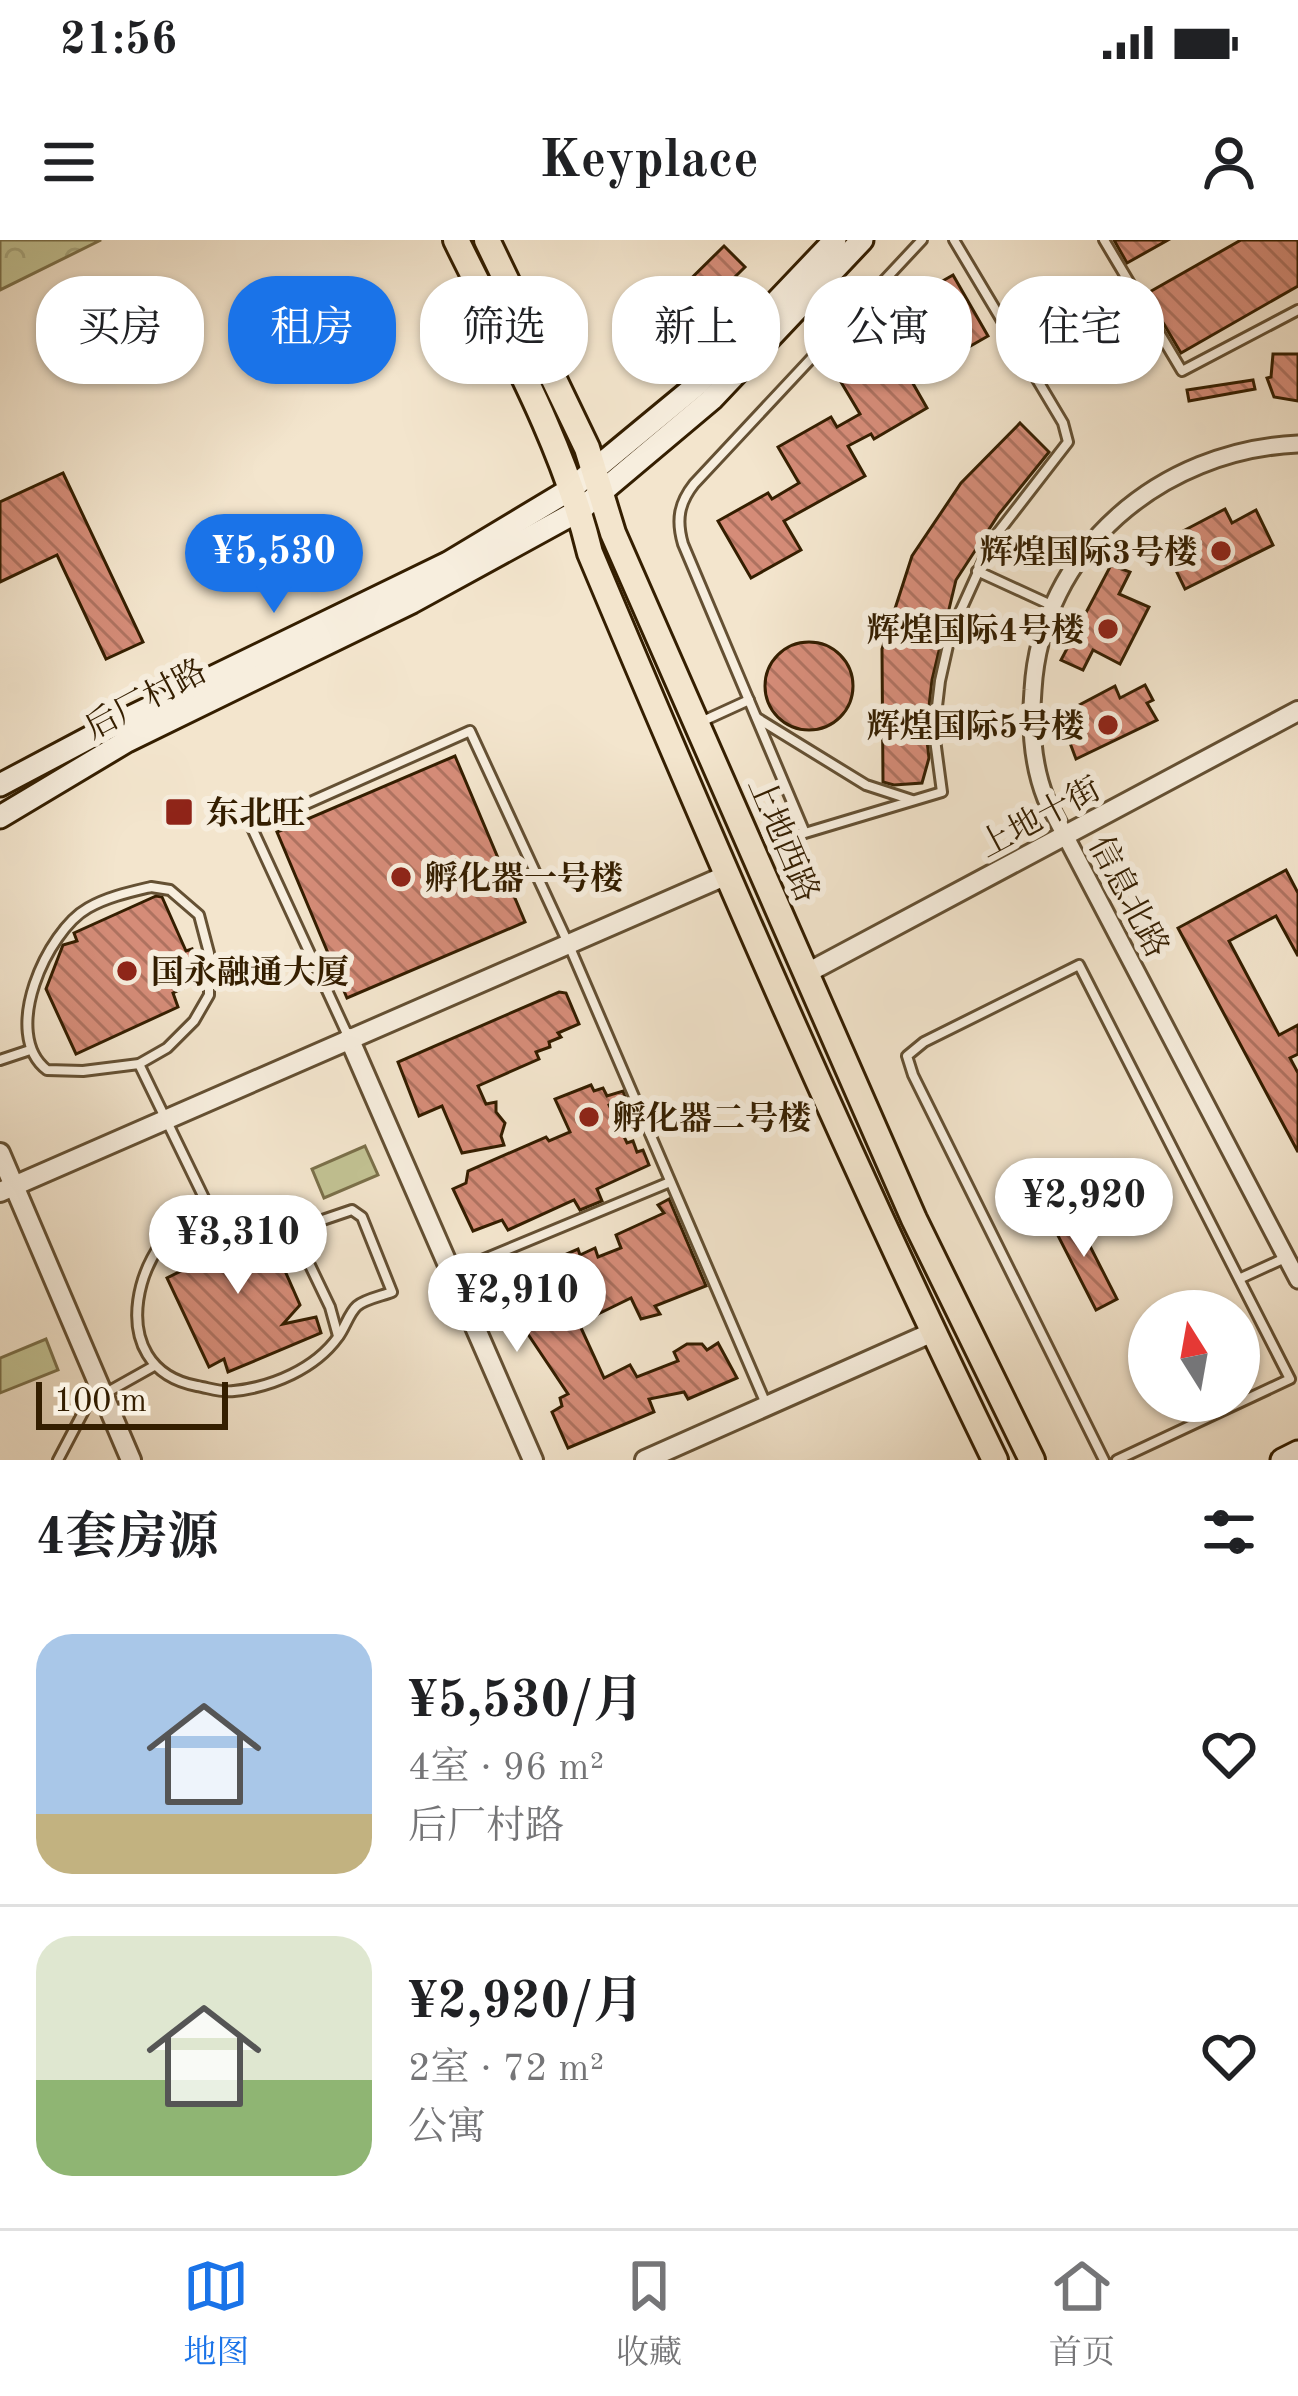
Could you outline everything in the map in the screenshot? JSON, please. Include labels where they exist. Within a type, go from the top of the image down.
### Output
[{"type":"main road","name":"上地西路","points":[[456,240],[575,500],[590,553],[877,1215],[995,1460]]},
{"type":"main road","name":"上地西路","points":[[487,240],[599,482],[613,533],[914,1219],[1032,1460]]},
{"type":"main road","points":[[599,482],[836,240]]},
{"type":"main road","points":[[575,500],[712,399],[862,240]]},
{"type":"main road","name":"后厂村路","points":[[0,785],[102,730],[575,500]]},
{"type":"main road","name":"后厂村路","points":[[0,817],[127,741],[412,602],[575,500]]},
{"type":"main road","points":[[1282,1460],[1298,1452]]},
{"type":"street","name":"信息北路","points":[[1298,444],[1256,449],[1192,468],[1130,503],[1080,554],[1052,606],[1034,670],[1031,714],[1041,787],[1064,836],[1298,1280]]},
{"type":"street","name":"上地十街","points":[[807,973],[1296,716]]},
{"type":"street","points":[[7,1189],[727,875]]},
{"type":"street","points":[[349,1038],[533,1460]]},
{"type":"street","points":[[0,1153],[7,1189],[131,1460]]},
{"type":"street","points":[[645,1460],[933,1332]]},
{"type":"lane","points":[[922,240],[684,496],[678,527],[683,544],[806,833],[943,792],[934,732],[951,632],[976,571],[1016,507],[1064,448],[1068,433],[954,240]]},
{"type":"lane","points":[[1104,240],[1179,370],[1298,310]]},
{"type":"lane","points":[[976,571],[1052,606]]},
{"type":"lane","points":[[697,724],[749,700]]},
{"type":"lane","points":[[757,718],[866,785],[913,801]]},
{"type":"lane","points":[[349,1038],[252,828],[470,731],[568,944],[766,1406]]},
{"type":"lane","points":[[151,887],[170,890],[199,915],[209,953],[209,995],[194,1021],[166,1048],[139,1064],[56,1072],[38,1063],[24,1029],[26,1003],[62,933],[85,909],[151,887]]},
{"type":"lane","points":[[1104,1460],[907,1056],[924,1042],[1079,965],[1290,1379],[1118,1460]]},
{"type":"lane","points":[[0,1060],[30,1050]]},
{"type":"lane","points":[[139,1064],[207,1204]]},
{"type":"lane","points":[[452,1273],[670,1183]]},
{"type":"lane","points":[[207,1204],[293,1230],[352,1210],[362,1217],[392,1292],[358,1305],[320,1358],[280,1380],[230,1392],[186,1384],[154,1366],[137,1327],[139,1291],[157,1244],[190,1212],[207,1204]]},
{"type":"lane","points":[[293,1230],[330,1307],[338,1337]]},
{"type":"lane","points":[[1240,1278],[1286,1257]]},
{"type":"lane","points":[[58,1460],[84,1408],[103,1392],[154,1366]]},
{"type":"green space","points":[[0,240],[101,240],[0,290]]},
{"type":"green space","points":[[365,1146],[378,1175],[324,1198],[312,1169]]},
{"type":"green space","points":[[46,1339],[58,1370],[0,1393],[0,1358]]},
{"type":"building","points":[[1114,240],[1168,240],[1127,263]]},
{"type":"building","points":[[1241,240],[1298,240],[1298,286],[1181,353],[1164,324],[1164,284]]},
{"type":"building","points":[[724,246],[745,267],[736,276],[694,276]]},
{"type":"building","points":[[972,308],[988,336],[972,345]]},
{"type":"building","points":[[1273,354],[1298,354],[1298,401],[1274,397],[1267,378],[1271,377]]},
{"type":"building","points":[[1253,380],[1255,389],[1189,401],[1187,390]]},
{"type":"building","points":[[842,384],[913,384],[927,408],[874,439],[871,434],[848,446],[865,476],[784,521],[801,550],[751,578],[718,521],[768,493],[772,499],[799,483],[778,447],[831,417],[837,427],[860,414]]},
{"type":"building","points":[[1020,423],[1049,452],[999,514],[956,580],[932,680],[926,732],[929,758],[922,783],[883,782],[882,649],[912,556],[961,483]]},
{"type":"building","points":[[63,473],[143,642],[106,659],[57,555],[0,582],[0,502]]},
{"type":"building","name":"辉煌国际3号楼","points":[[1225,509],[1232,523],[1256,510],[1273,545],[1185,589],[1169,556],[1191,545],[1183,531]]},
{"type":"building","name":"辉煌国际4号楼","points":[[1111,565],[1130,572],[1119,594],[1149,607],[1120,664],[1093,650],[1083,670],[1061,660]]},
{"type":"building","points":[[809,642],[826,645],[840,655],[850,669],[850,703],[840,717],[826,727],[809,730],[792,727],[778,717],[768,703],[765,686],[768,669],[778,655],[792,645]]},
{"type":"building","name":"辉煌国际5号楼","points":[[1145,685],[1153,700],[1147,703],[1157,720],[1076,759],[1064,727],[1073,722],[1068,711],[1115,686],[1120,698]]},
{"type":"building","name":"孵化器一号楼","points":[[455,756],[525,922],[347,998],[277,832]]},
{"type":"building","points":[[1286,870],[1298,893],[1298,956],[1276,916],[1229,941],[1279,1035],[1298,1025],[1298,1054],[1290,1058],[1298,1073],[1298,1152],[1178,928]]},
{"type":"building","name":"国永融通大厦","points":[[162,897],[186,951],[192,949],[201,980],[173,993],[178,1007],[76,1054],[46,989],[63,945],[77,941],[74,933]]},
{"type":"building","points":[[566,993],[579,1024],[558,1033],[561,1037],[549,1042],[550,1047],[536,1052],[539,1059],[478,1086],[486,1104],[496,1102],[496,1112],[505,1123],[504,1145],[462,1153],[442,1106],[419,1116],[398,1062]]},
{"type":"building","points":[[591,1085],[594,1091],[603,1088],[607,1096],[623,1091],[625,1097],[609,1105],[627,1143],[633,1141],[637,1152],[643,1150],[649,1165],[597,1189],[602,1201],[580,1210],[574,1200],[508,1230],[502,1220],[473,1231],[453,1189],[466,1183],[468,1171],[546,1137],[549,1141],[570,1132],[555,1099]]},
{"type":"building","points":[[669,1199],[706,1286],[655,1306],[660,1314],[641,1319],[631,1298],[596,1315],[559,1280],[604,1378],[630,1365],[637,1377],[678,1361],[674,1352],[687,1344],[702,1344],[707,1350],[718,1343],[737,1378],[688,1399],[684,1392],[649,1399],[654,1412],[568,1448],[552,1412],[568,1394],[495,1285],[578,1249],[580,1255],[595,1248],[598,1257],[621,1248],[616,1235],[664,1213],[658,1205]]},
{"type":"building","points":[[1072,1211],[1117,1299],[1096,1310],[1051,1222]]},
{"type":"building","points":[[232,1217],[239,1229],[248,1227],[253,1236],[267,1230],[300,1305],[283,1324],[316,1317],[321,1333],[228,1372],[224,1359],[209,1367],[167,1278],[181,1271],[171,1258],[206,1243],[202,1231]]},
{"type":"place","name":"辉煌国际3号楼","points":[[1221,551]]},
{"type":"place","name":"辉煌国际4号楼","points":[[1108,629]]},
{"type":"place","name":"辉煌国际5号楼","points":[[1108,725]]},
{"type":"place","name":"东北旺","points":[[179,812]]},
{"type":"place","name":"孵化器一号楼","points":[[401,877]]},
{"type":"place","name":"国永融通大厦","points":[[127,971]]},
{"type":"place","name":"孵化器二号楼","points":[[589,1117]]}]
